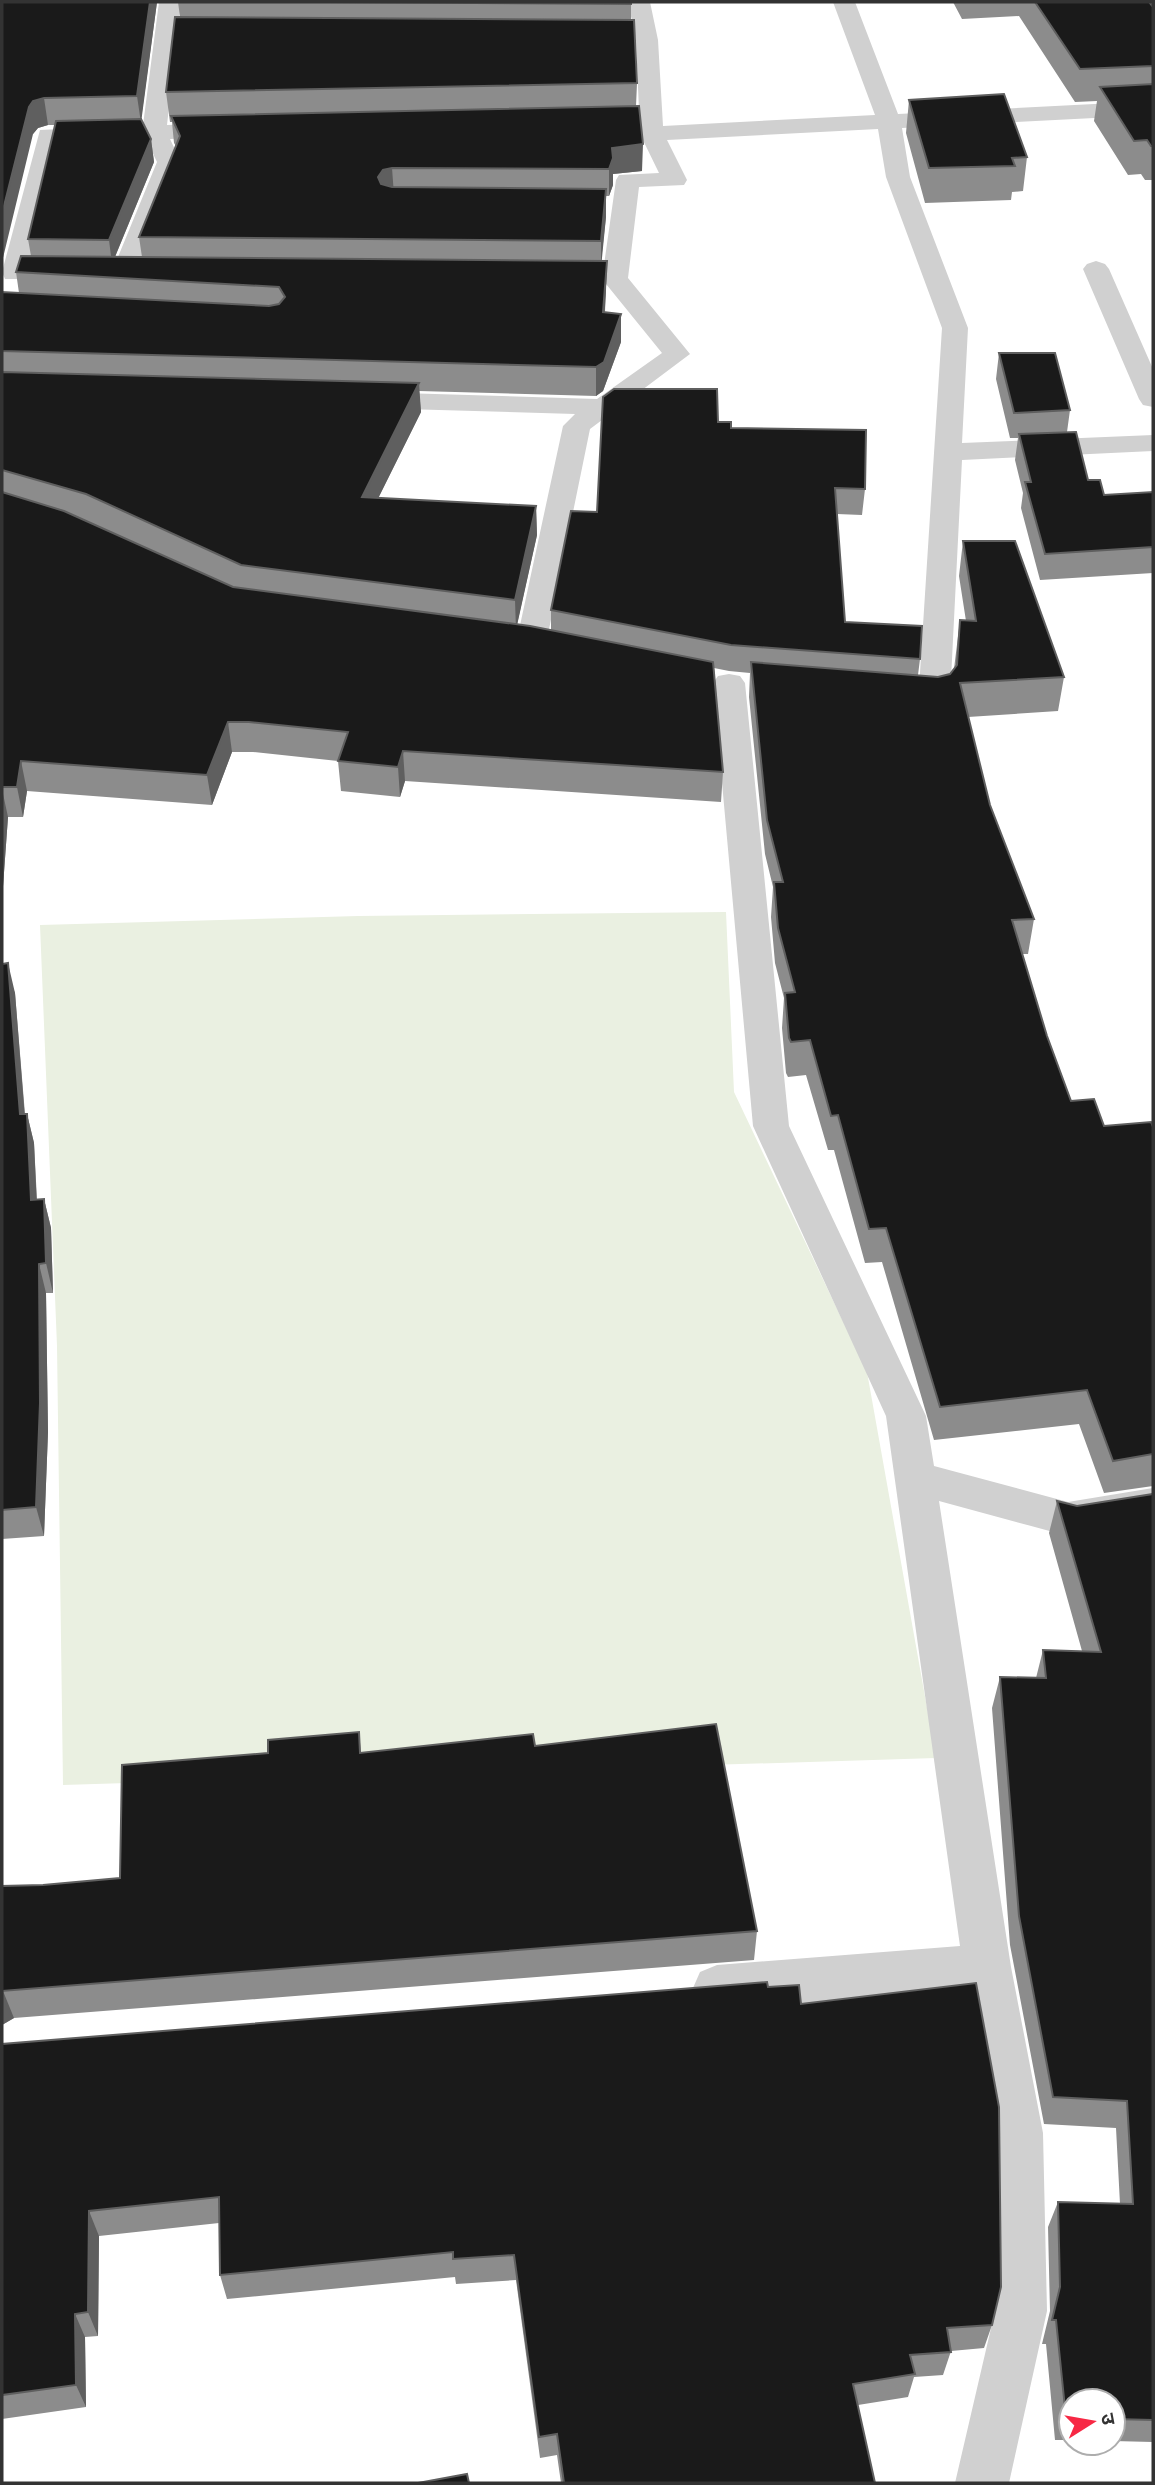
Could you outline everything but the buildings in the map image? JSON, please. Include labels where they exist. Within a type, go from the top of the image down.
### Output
[{"type":"street","points":[[124,274],[169,162],[154,131],[170,2]]},
{"type":"street","points":[[531,644],[577,426],[677,354],[615,279],[622,207],[628,180],[675,180],[652,128],[647,40],[639,2]]},
{"type":"street","points":[[844,2],[889,121],[898,177],[955,328],[934,699],[880,694]]},
{"type":"street","points":[[165,37],[249,38]]},
{"type":"street","points":[[620,40],[647,40]]},
{"type":"street","points":[[624,123],[652,128],[889,121],[1153,108]]},
{"type":"street","points":[[44,275],[10,285],[48,135],[251,129]]},
{"type":"street","points":[[595,207],[622,207]]},
{"type":"street","points":[[1096,269],[1153,399]]},
{"type":"street","points":[[97,274],[151,275]]},
{"type":"street","points":[[588,278],[615,279]]},
{"type":"street","points":[[344,400],[604,407]]},
{"type":"street","points":[[948,452],[1153,443]]},
{"type":"street","points":[[730,681],[771,1126],[906,1416],[987,1967],[1018,2133],[1021,2311],[982,2483]]},
{"type":"street","points":[[915,1478],[1068,1519],[1153,1505]]},
{"type":"street","points":[[667,1992],[987,1967]]},
{"type":"green space","points":[[726,912],[734,1092],[867,1372],[936,1758],[63,1785],[57,1346],[40,925],[358,916]]}]
